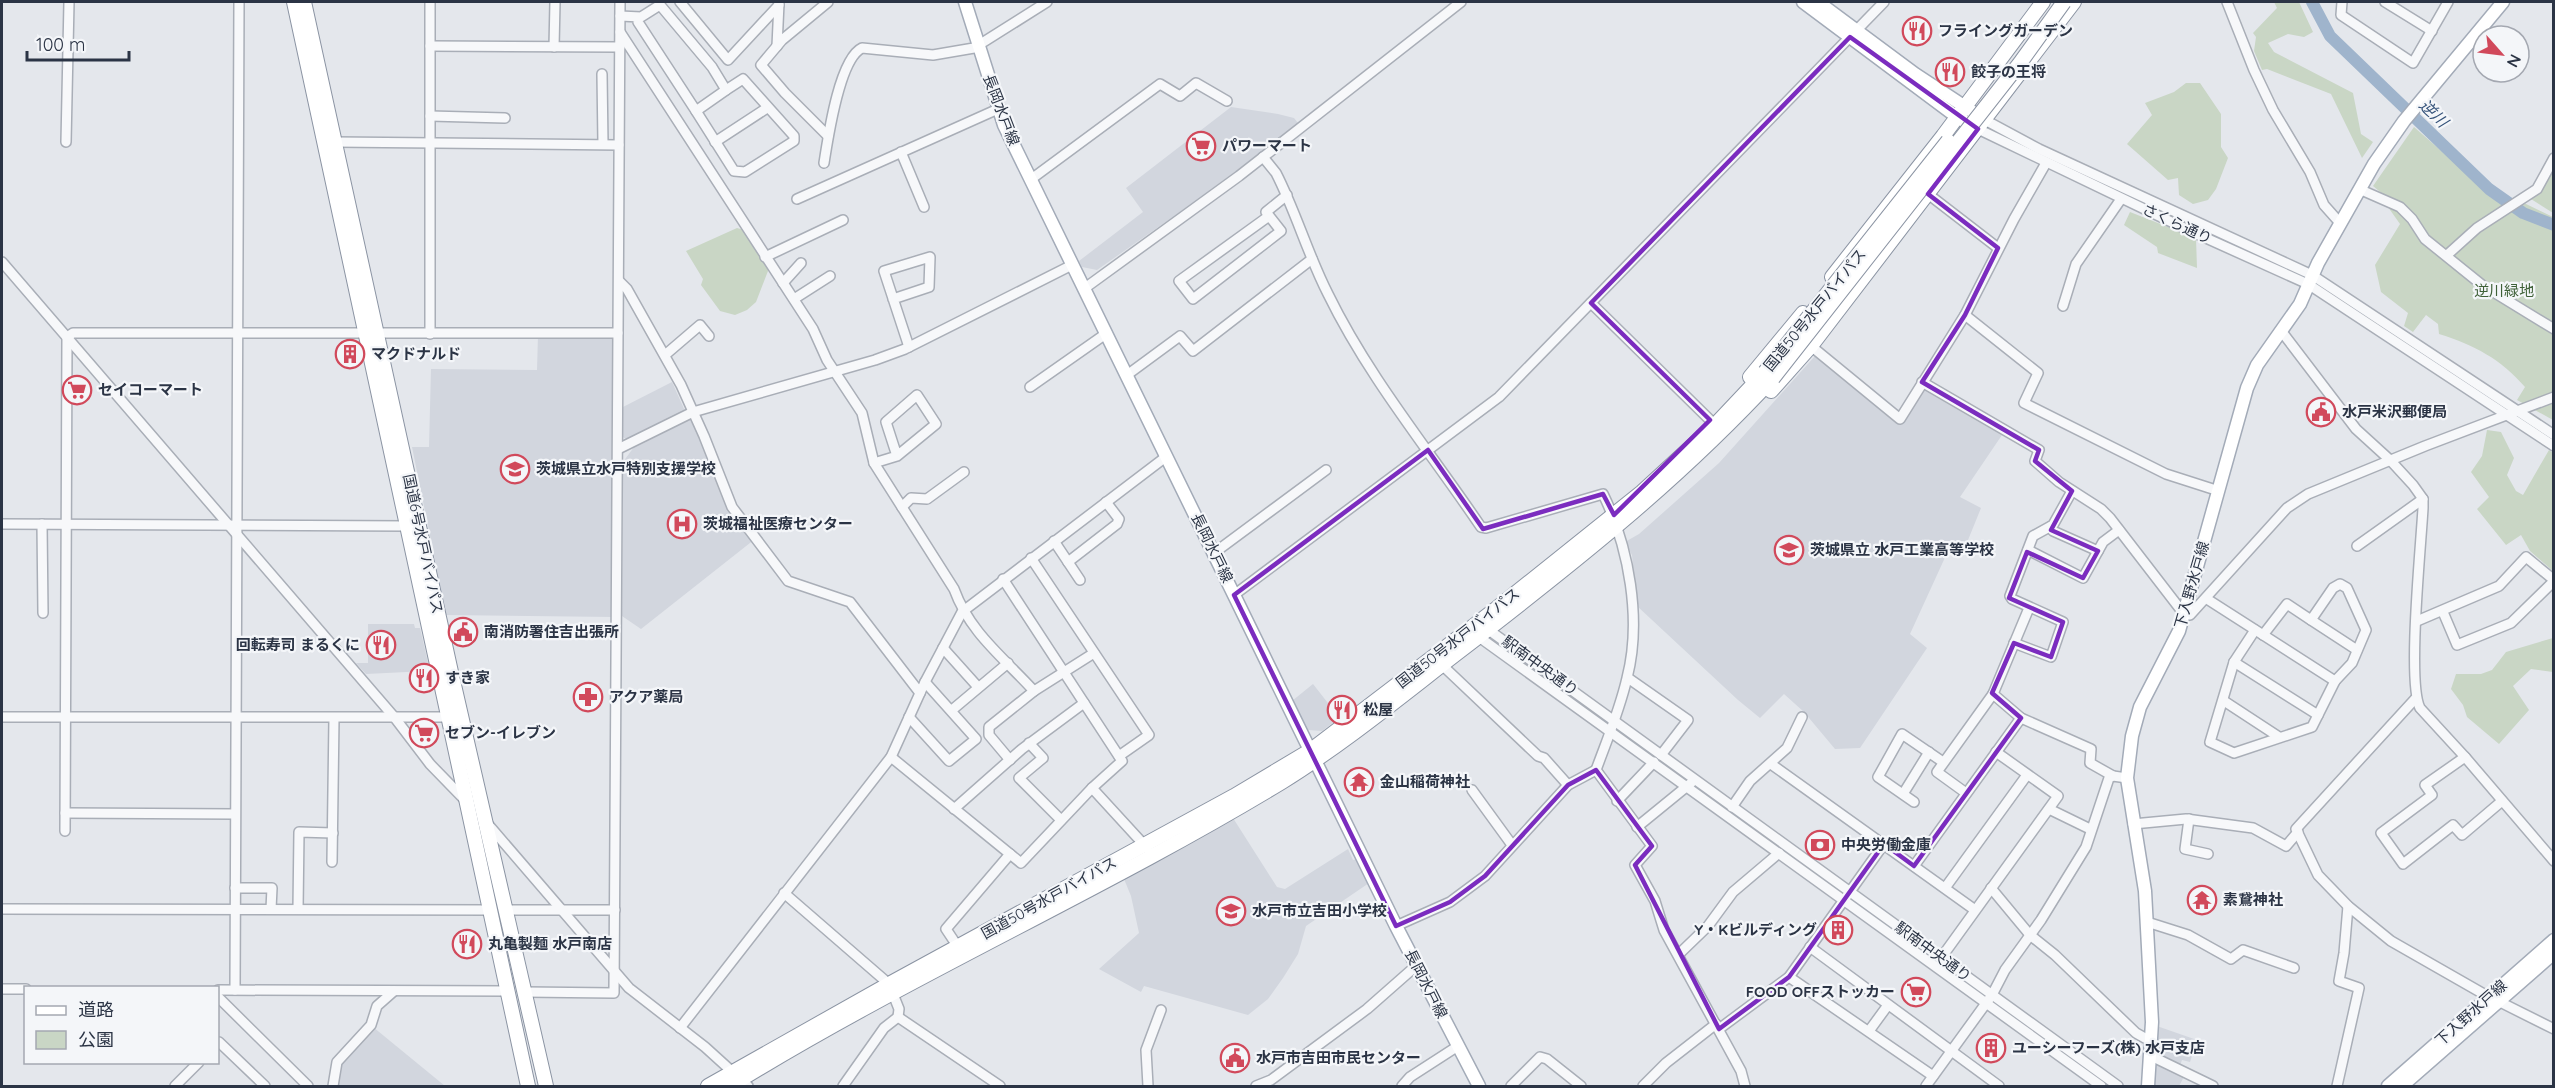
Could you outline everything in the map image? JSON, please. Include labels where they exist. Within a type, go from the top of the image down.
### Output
[{"type":"highway","name":"国道6号水戸バイパス","points":[[294,2],[487,822],[546,1086]]},
{"type":"highway","name":"国道6号水戸バイパス","points":[[304,2],[335,142],[408,526],[528,1086]]},
{"type":"highway","points":[[1648,494],[1710,420],[1760,367],[1806,310],[1961,112],[2043,2]]},
{"type":"highway","name":"国道50号水戸バイパス","points":[[1313,755],[1481,630],[1729,426],[2008,64],[2053,2]]},
{"type":"highway","name":"国道50号水戸バイパス","points":[[1769,375],[2013,72],[2064,2]]},
{"type":"highway","points":[[1648,494],[1706,458],[1736,429],[1811,346],[2074,2]]},
{"type":"highway","name":"国道50号水戸バイパス","points":[[891,989],[1148,850],[1313,755],[1442,665],[1481,630]]},
{"type":"highway","name":"国道50号水戸バイパス","points":[[708,1086],[738,1081],[958,947],[1148,850]]},
{"type":"main road","name":"長岡水戸線","points":[[965,2],[998,109],[1030,180],[1085,288],[1396,926],[1479,1086]]},
{"type":"main road","name":"さくら通り","points":[[1803,2],[1853,33],[1982,125]]},
{"type":"main road","name":"さくら通り","points":[[1818,2],[1853,33]]},
{"type":"main road","name":"下入野水戸線","points":[[2148,1086],[2152,1042],[2147,922],[2127,778],[2134,724],[2151,682],[2174,642],[2184,614],[2252,375],[2300,304],[2310,279],[2359,189],[2404,121],[2503,2]]},
{"type":"main road","name":"下入野水戸線","points":[[2402,1086],[2494,999],[2553,939]]},
{"type":"main road","name":"下入野水戸線","points":[[2388,1086],[2553,953]]},
{"type":"street","points":[[66,142],[69,2]]},
{"type":"street","points":[[235,990],[234,527],[239,333],[239,2]]},
{"type":"street","points":[[430,2],[430,334]]},
{"type":"street","points":[[554,47],[555,2]]},
{"type":"street","points":[[525,992],[614,993],[620,2]]},
{"type":"street","points":[[680,2],[728,60],[779,3]]},
{"type":"street","points":[[828,2],[777,46],[761,65],[828,136]]},
{"type":"street","points":[[824,163],[828,136],[844,78],[856,51],[862,48],[933,55],[979,46],[1047,2]]},
{"type":"street","points":[[1085,288],[1263,157],[1461,2]]},
{"type":"street","points":[[1234,595],[1499,398],[1884,2]]},
{"type":"street","points":[[2227,2],[2254,70],[2273,110],[2310,172],[2324,205],[2340,223]]},
{"type":"street","points":[[2342,2],[2341,15],[2413,63],[2448,2]]},
{"type":"street","points":[[2385,2],[2432,31]]},
{"type":"street","points":[[777,46],[779,3]]},
{"type":"street","points":[[620,16],[638,17],[660,4],[712,68],[726,90]]},
{"type":"street","points":[[638,17],[638,22],[734,171],[745,172],[794,141],[794,136],[743,79],[696,111]]},
{"type":"street","points":[[620,32],[813,328],[827,360],[862,413],[874,463],[954,589],[962,612],[974,630],[1034,691]]},
{"type":"street","points":[[430,46],[620,47]]},
{"type":"street","points":[[602,74],[603,144]]},
{"type":"street","points":[[1030,180],[1160,84],[1180,96],[1196,83],[1227,100]]},
{"type":"street","points":[[715,142],[767,108]]},
{"type":"street","points":[[796,199],[998,109]]},
{"type":"street","points":[[430,116],[505,118]]},
{"type":"street","name":"さくら通り","points":[[1982,125],[2046,163],[2121,199],[2310,279],[2504,415],[2553,446]]},
{"type":"street","name":"さくら通り","points":[[1982,125],[2039,149],[2310,279],[2553,435]]},
{"type":"street","points":[[335,142],[430,141],[620,145]]},
{"type":"street","points":[[901,152],[924,207]]},
{"type":"street","points":[[1263,157],[1276,173],[1287,195],[1328,295],[1396,410],[1428,450],[1481,527],[1486,528],[1603,494],[1627,557],[1632,605],[1628,678],[1596,770],[1568,785],[1485,876],[1450,902],[1396,926]]},
{"type":"street","points":[[2447,255],[2477,228],[2537,189],[2553,158]]},
{"type":"street","points":[[1811,346],[1900,419],[1965,315],[1998,248],[2046,163]]},
{"type":"street","points":[[2359,189],[2400,207],[2412,219],[2425,239],[2494,294],[2553,329]]},
{"type":"street","points":[[1928,194],[1998,248]]},
{"type":"street","points":[[1269,216],[1179,281],[1193,299],[1281,231],[1266,212],[1287,195]]},
{"type":"street","points":[[2064,306],[2076,264],[2121,199]]},
{"type":"street","points":[[765,257],[843,220]]},
{"type":"street","points":[[893,299],[929,287],[930,257],[884,271],[893,299],[909,347]]},
{"type":"street","points":[[1127,375],[1180,336],[1193,351],[1312,259]]},
{"type":"street","points":[[2,262],[234,527],[395,718],[421,754],[519,856],[615,973],[738,1081]]},
{"type":"street","points":[[783,282],[801,263]]},
{"type":"street","points":[[618,449],[693,412],[837,372],[909,347],[1072,265]]},
{"type":"street","points":[[794,298],[831,276]]},
{"type":"street","points":[[619,280],[627,289],[666,355],[693,412],[732,507],[788,581],[850,602],[920,693]]},
{"type":"street","points":[[1592,303],[1710,420]]},
{"type":"street","points":[[1965,315],[2038,373],[2024,403],[2166,474],[2219,491]]},
{"type":"street","points":[[666,355],[700,325],[709,336]]},
{"type":"street","points":[[2282,332],[2356,429],[2390,459],[2422,499],[2415,699],[2420,708],[2465,757],[2553,861]]},
{"type":"street","points":[[67,337],[73,333],[618,333]]},
{"type":"street","points":[[1030,387],[1107,333]]},
{"type":"street","points":[[65,831],[67,337]]},
{"type":"street","points":[[1922,382],[2040,450],[2035,461],[2072,491],[2101,509],[2184,614],[2190,615],[2207,599],[2287,508],[2308,494],[2390,459],[2553,397]]},
{"type":"street","points":[[874,463],[897,456],[936,424],[917,394],[886,422],[897,456]]},
{"type":"street","points":[[680,1028],[891,757],[925,682],[962,612],[1167,456]]},
{"type":"street","points":[[1214,553],[1326,470]]},
{"type":"street","points":[[902,507],[911,498],[927,499],[964,472]]},
{"type":"street","points":[[2014,643],[2051,657],[2063,621],[2029,608],[2010,596],[2033,536],[2050,527],[2072,491]]},
{"type":"street","points":[[2357,546],[2422,499]]},
{"type":"street","points":[[1068,562],[1117,524],[1119,519],[1106,502]]},
{"type":"street","points":[[2,524],[234,527],[408,526]]},
{"type":"street","points":[[42,524],[43,613]]},
{"type":"street","points":[[2050,527],[2098,551]]},
{"type":"street","points":[[2028,550],[2084,578],[2103,542],[2119,530]]},
{"type":"street","points":[[1054,541],[1080,580]]},
{"type":"street","points":[[2417,621],[2443,612],[2499,586],[2526,557],[2553,580],[2511,623],[2457,645],[2443,612]]},
{"type":"street","points":[[1031,558],[1149,735],[1119,756]]},
{"type":"street","points":[[891,757],[1021,862],[1092,788],[1122,761],[1003,579]]},
{"type":"street","points":[[2311,620],[2333,588],[2340,584],[2347,588],[2366,630],[2352,663],[2335,681],[2312,727],[2303,732],[2279,736],[2234,753],[2211,742],[2234,662],[2287,604],[2311,620],[2357,650]]},
{"type":"street","points":[[2207,599],[2335,681]]},
{"type":"street","points":[[1966,793],[1937,772],[1993,694],[2029,608]]},
{"type":"street","name":"駅南中央通り","points":[[1481,630],[1614,720],[1657,758],[1844,901],[2118,1086]]},
{"type":"street","name":"駅南中央通り","points":[[1481,630],[1610,731],[1657,758]]},
{"type":"street","points":[[943,648],[978,687]]},
{"type":"street","points":[[1010,760],[989,735],[989,727],[1034,691],[1095,653]]},
{"type":"street","points":[[2234,662],[2318,715]]},
{"type":"street","points":[[952,710],[1008,663]]},
{"type":"street","points":[[1442,665],[1538,756],[1544,758],[1568,785]]},
{"type":"street","points":[[1617,801],[1688,720],[1628,678]]},
{"type":"street","points":[[909,717],[949,761],[976,739],[925,682]]},
{"type":"street","points":[[1993,694],[2021,718],[2091,749],[2090,763],[2113,776],[2127,778]]},
{"type":"street","points":[[2415,699],[2296,829],[2318,875],[2348,906],[2391,941],[2494,999],[2553,1029]]},
{"type":"street","points":[[2224,700],[2279,736]]},
{"type":"street","points":[[954,809],[1029,743],[1084,703]]},
{"type":"street","points":[[2,717],[449,717]]},
{"type":"street","points":[[1732,807],[1750,781],[1787,748],[1802,717]]},
{"type":"street","points":[[333,862],[334,718]]},
{"type":"street","points":[[1914,866],[2021,718]]},
{"type":"street","points":[[1914,802],[1878,777],[1902,734],[1943,762]]},
{"type":"street","points":[[1029,743],[1043,758],[1019,778],[1061,820]]},
{"type":"street","points":[[1903,794],[1929,752]]},
{"type":"street","points":[[1941,958],[2058,796],[1996,752]]},
{"type":"street","points":[[2465,757],[2425,785],[2432,795],[2381,833],[2403,864],[2453,825],[2462,835],[2502,801]]},
{"type":"street","points":[[1771,764],[1975,910]]},
{"type":"street","points":[[1596,770],[1652,846],[1635,865],[1655,901],[1664,930],[1741,1071],[1745,1086]]},
{"type":"street","points":[[1945,888],[2027,775]]},
{"type":"street","points":[[1926,1086],[1989,999],[2005,970],[2086,847],[2090,829],[2109,778],[2113,776]]},
{"type":"street","points":[[1637,827],[1691,783]]},
{"type":"street","name":"駅南中央通り","points":[[1691,783],[1732,807],[1851,891],[1941,958],[1989,999],[2102,1086]]},
{"type":"street","points":[[1092,788],[1148,850]]},
{"type":"street","points":[[1472,790],[1512,845]]},
{"type":"street","points":[[2049,809],[2090,829]]},
{"type":"street","points":[[65,813],[234,814]]},
{"type":"street","points":[[2133,824],[2189,819],[2253,828],[2286,846],[2298,832]]},
{"type":"street","points":[[2189,819],[2185,849],[2208,854]]},
{"type":"street","points":[[298,909],[298,832],[333,833]]},
{"type":"street","points":[[1643,1086],[1666,1063],[1789,977],[1884,844]]},
{"type":"street","points":[[1679,954],[1708,927],[1733,892],[1779,853]]},
{"type":"street","points":[[958,947],[946,930],[1010,854]]},
{"type":"street","points":[[235,888],[272,888],[271,909]]},
{"type":"street","points":[[1991,888],[2030,935],[2055,955],[2136,1033],[2152,1042]]},
{"type":"street","points":[[784,894],[891,989],[899,1009],[898,1017],[884,1028],[843,1086]]},
{"type":"street","points":[[2337,1086],[2360,988],[2339,981],[2348,906]]},
{"type":"street","points":[[2,909],[490,910]]},
{"type":"street","points":[[507,910],[615,910]]},
{"type":"street","points":[[2147,922],[2188,935],[2231,959],[2243,950],[2294,968]]},
{"type":"street","points":[[1810,947],[1999,1086]]},
{"type":"street","points":[[1256,1086],[1271,1080],[1367,1009],[1417,965]]},
{"type":"street","points":[[1789,977],[1933,1076]]},
{"type":"street","points":[[2,989],[24,989]]},
{"type":"street","points":[[219,990],[508,991]]},
{"type":"street","points":[[333,1086],[338,1062],[371,1025],[376,1006],[394,991]]},
{"type":"street","points":[[219,998],[308,1086]]},
{"type":"street","points":[[1869,1031],[1888,1005]]},
{"type":"street","points":[[1148,1086],[1146,1050],[1161,1010]]},
{"type":"street","points":[[898,1017],[1000,1086]]},
{"type":"street","points":[[219,1043],[265,1086]]},
{"type":"street","points":[[1402,1086],[1410,1077],[1458,1046]]},
{"type":"street","points":[[2151,1056],[2213,1086]]},
{"type":"street","points":[[1511,1086],[1540,1057],[1547,1059],[1581,1086]]},
{"type":"street","points":[[175,1086],[197,1064]]},
{"type":"highlighted area","points":[[1850,37],[1978,129],[1928,194],[1998,248],[1965,315],[1922,382],[2039,450],[2035,461],[2072,491],[2051,530],[2098,551],[2083,578],[2027,552],[2009,598],[2063,622],[2051,657],[2014,643],[1992,693],[2021,718],[1914,866],[1884,844],[1789,977],[1719,1029],[1635,865],[1652,846],[1596,770],[1568,785],[1485,876],[1450,902],[1396,926],[1234,595],[1428,450],[1483,529],[1603,494],[1614,515],[1710,420],[1591,303]]},
{"type":"shaded area","points":[[1231,107],[1278,114],[1294,118],[1298,123],[1244,167],[1097,270],[1082,267],[1079,261],[1143,212],[1126,188]]},
{"type":"shaded area","name":"茨城県立水戸特別支援学校","points":[[538,335],[611,336],[615,339],[613,617],[446,615],[412,447],[429,447],[431,369],[537,370]]},
{"type":"shaded area","name":"茨城県立 水戸工業高等学校","points":[[1815,356],[1900,425],[1923,389],[1927,388],[2002,435],[1960,497],[1981,508],[1966,545],[1953,540],[1910,634],[1927,648],[1860,748],[1835,749],[1804,712],[1784,694],[1760,718],[1738,700],[1637,606],[1632,555],[1625,542],[1639,534],[1719,463]]},
{"type":"shaded area","points":[[672,382],[685,411],[629,440],[620,436],[621,408]]},
{"type":"shaded area","name":"茨城福祉医療センター","points":[[693,418],[730,510],[755,539],[641,629],[622,616],[623,462],[634,447]]},
{"type":"shaded area","points":[[368,624],[414,624],[415,628],[420,628],[429,667],[427,671],[366,674],[356,663],[368,663]]},
{"type":"shaded area","points":[[1313,684],[1331,707],[1343,696],[1352,708],[1322,731],[1308,730],[1292,701]]},
{"type":"shaded area","name":"水戸市立吉田小学校","points":[[1233,818],[1277,887],[1285,889],[1348,849],[1353,860],[1357,859],[1369,883],[1306,926],[1298,954],[1283,978],[1268,999],[1248,1015],[1144,986],[1141,992],[1099,969],[1139,933],[1131,896],[1124,879]]},
{"type":"shaded area","points":[[2154,1025],[2197,1040],[2190,1062],[2182,1060],[2179,1068],[2152,1055]]},
{"type":"shaded area","points":[[373,1027],[445,1086],[335,1086],[338,1067]]},
{"type":"shaded area","points":[[2152,1059],[2185,1075],[2179,1086],[2149,1086]]},
{"type":"green space","points":[[2274,2],[2299,2],[2313,32],[2304,37],[2288,34],[2268,43],[2274,52],[2353,93],[2361,134],[2373,142],[2362,158],[2331,94],[2267,69],[2262,70],[2254,51],[2256,37],[2253,33],[2277,8]]},
{"type":"green space","points":[[2186,83],[2200,83],[2221,114],[2221,147],[2228,158],[2216,189],[2208,200],[2193,204],[2179,195],[2178,178],[2168,180],[2127,144],[2152,115],[2145,103],[2174,92]]},
{"type":"green space","name":"逆川緑地","points":[[2414,127],[2511,212],[2524,203],[2553,217],[2553,420],[2517,400],[2525,387],[2506,368],[2475,348],[2439,334],[2438,324],[2426,315],[2413,332],[2404,326],[2408,313],[2381,292],[2375,265],[2400,224],[2388,207],[2391,201],[2373,186]]},
{"type":"green space","points":[[2553,164],[2553,213],[2531,199],[2539,191]]},
{"type":"green space","points":[[2130,212],[2196,238],[2197,268],[2158,253],[2157,247],[2124,225]]},
{"type":"green space","points":[[737,228],[744,230],[767,263],[768,271],[756,302],[747,310],[735,315],[720,311],[701,285],[703,279],[686,251]]},
{"type":"green space","points":[[2487,430],[2501,432],[2514,458],[2507,475],[2516,491],[2523,495],[2549,450],[2553,453],[2553,571],[2530,551],[2521,535],[2506,545],[2477,509],[2489,497],[2471,472],[2482,456]]},
{"type":"green space","points":[[2553,638],[2553,672],[2531,669],[2513,686],[2529,710],[2499,744],[2467,717],[2463,705],[2451,689],[2456,674],[2481,674],[2492,670],[2506,652]]},
{"type":"waterway","name":"逆川","points":[[2312,2],[2330,36],[2489,189],[2523,213],[2554,225]]},
{"type":"place","name":"フライングガーデン","points":[[1917,31]]},
{"type":"place","name":"餃子の王将","points":[[1950,72]]},
{"type":"place","name":"パワーマート","points":[[1201,146]]},
{"type":"place","name":"マクドナルド","points":[[350,354]]},
{"type":"place","name":"セイコーマート","points":[[77,390]]},
{"type":"place","name":"水戸米沢郵便局","points":[[2321,412]]},
{"type":"place","name":"茨城県立水戸特別支援学校","points":[[515,469]]},
{"type":"place","name":"茨城福祉医療センター","points":[[682,524]]},
{"type":"place","name":"茨城県立 水戸工業高等学校","points":[[1789,550]]},
{"type":"place","name":"南消防署住吉出張所","points":[[463,632]]},
{"type":"place","name":"回転寿司 まるくに","points":[[381,645]]},
{"type":"place","name":"すき家","points":[[424,678]]},
{"type":"place","name":"アクア薬局","points":[[588,697]]},
{"type":"place","name":"松屋","points":[[1342,710]]},
{"type":"place","name":"セブン-イレブン","points":[[424,733]]},
{"type":"place","name":"金山稲荷神社","points":[[1359,782]]},
{"type":"place","name":"中央労働金庫","points":[[1820,845]]},
{"type":"place","name":"素鵞神社","points":[[2202,900]]},
{"type":"place","name":"水戸市立吉田小学校","points":[[1231,911]]},
{"type":"place","name":"Y・Kビルディング","points":[[1838,930]]},
{"type":"place","name":"丸亀製麺 水戸南店","points":[[467,944]]},
{"type":"place","name":"FOOD OFFストッカー","points":[[1916,992]]},
{"type":"place","name":"ユーシーフーズ(株) 水戸支店","points":[[1991,1048]]},
{"type":"place","name":"水戸市吉田市民センター","points":[[1235,1058]]}]
